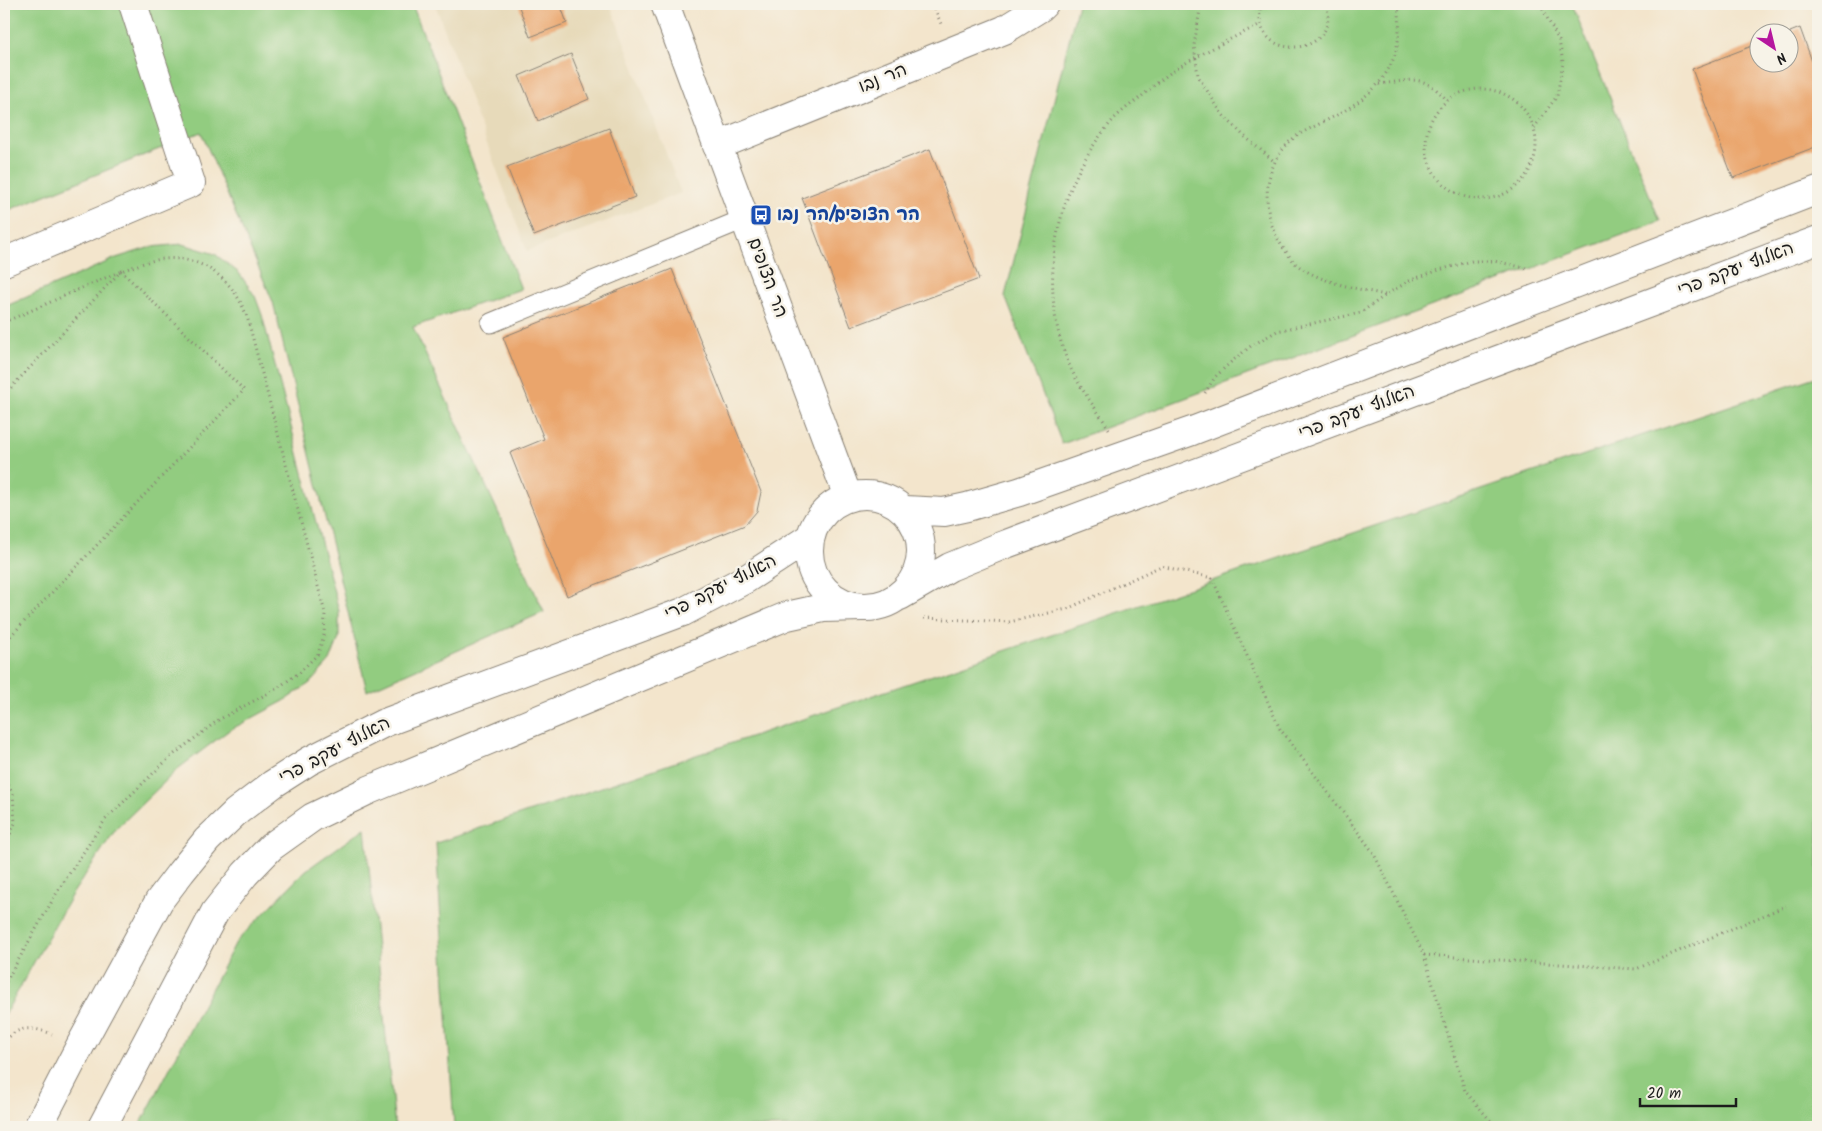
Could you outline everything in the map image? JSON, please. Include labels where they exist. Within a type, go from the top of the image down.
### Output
[{"type":"street","points":[[4,262],[191,183],[133,4]]},
{"type":"street","name":"הר הצופים","points":[[665,4],[848,497]]},
{"type":"street","name":"הר נבו","points":[[717,146],[1004,30],[1044,4]]},
{"type":"street","points":[[905,510],[944,512],[1019,492],[1175,437],[1818,190]]},
{"type":"street","name":"האלוף יעקב פרי","points":[[102,1127],[215,912],[245,874],[271,847],[313,817],[368,790],[787,616],[823,608],[881,603],[950,567],[1001,546],[1818,240]]},
{"type":"street","points":[[863,494],[878,495],[893,501],[905,510],[916,526],[922,544],[920,564],[912,582],[881,603],[842,603],[826,592],[814,577],[808,558],[809,538],[817,520],[830,506],[848,497],[863,494]]},
{"type":"street","name":"האלוף יעקב פרי","points":[[38,1127],[159,901],[207,840],[235,813],[273,784],[316,757],[384,723],[683,612],[746,579],[809,538]]},
{"type":"lane","points":[[491,322],[744,218]]},
{"type":"path","points":[[1201,4],[1194,44],[1198,76],[1222,114],[1242,135],[1276,162]]},
{"type":"path","points":[[1261,4],[1259,16],[1263,31],[1270,40],[1281,46],[1293,49],[1307,46],[1317,39],[1324,30],[1328,18],[1326,4]]},
{"type":"path","points":[[1385,295],[1331,282],[1295,263],[1275,236],[1266,203],[1267,187],[1276,162],[1284,148],[1299,133],[1344,111],[1379,84],[1389,70],[1396,50],[1400,26],[1397,4]]},
{"type":"path","points":[[1534,128],[1557,96],[1563,62],[1559,41],[1540,4]]},
{"type":"path","points":[[1125,454],[1073,372],[1058,332],[1053,290],[1054,251],[1067,198],[1079,170],[1096,141],[1114,119],[1173,71],[1261,24]]},
{"type":"path","points":[[1379,84],[1408,80],[1424,81],[1440,92],[1447,100]]},
{"type":"path","points":[[1478,89],[1494,90],[1507,95],[1522,108],[1534,128],[1536,151],[1532,164],[1519,184],[1498,196],[1478,199],[1469,198],[1451,190],[1436,176],[1427,156],[1426,144],[1429,125],[1434,115],[1447,100],[1462,92],[1478,89]]},
{"type":"path","points":[[4,322],[121,271],[153,261],[182,259],[208,267],[228,283],[242,303],[325,613],[324,635],[318,654],[300,672],[276,688],[220,719],[169,758],[106,820],[58,889],[4,985]]},
{"type":"path","points":[[1175,437],[1215,377],[1251,346],[1277,331],[1360,313],[1385,295],[1411,280],[1472,261],[1494,261],[1529,269]]},
{"type":"path","points":[[4,395],[121,271]]},
{"type":"path","points":[[4,643],[244,390],[121,271]]},
{"type":"path","points":[[881,603],[910,617],[1009,622],[1067,609],[1160,566],[1212,578],[1280,729],[1373,852],[1424,954],[1465,1091],[1496,1127]]},
{"type":"path","points":[[4,776],[13,794],[15,822],[4,849]]},
{"type":"path","points":[[1424,954],[1636,969],[1786,906]]},
{"type":"path","points":[[4,1045],[7,1039],[21,1029],[37,1028],[81,1044]]},
{"type":"shaded area","points":[[435,4],[610,4],[681,193],[527,251]]},
{"type":"green space","points":[[4,4],[412,4],[521,289],[413,327],[544,612],[367,691],[273,302],[201,132],[4,212]]},
{"type":"green space","points":[[1078,4],[1572,4],[1660,221],[1062,444],[1005,296]]},
{"type":"green space","points":[[183,244],[215,254],[239,273],[255,296],[262,315],[339,611],[339,638],[330,661],[310,683],[284,701],[228,731],[179,768],[116,829],[71,896],[4,1016],[4,307],[116,258],[151,247]]},
{"type":"green space","points":[[1818,376],[1818,1127],[454,1127],[436,843]]},
{"type":"green space","points":[[365,828],[395,1127],[139,1127],[236,942],[305,871]]},
{"type":"building","points":[[518,4],[560,4],[567,23],[530,37]]},
{"type":"building","points":[[1800,28],[1818,78],[1818,146],[1733,178],[1692,69],[1750,47],[1750,72],[1800,72]]},
{"type":"building","points":[[571,54],[589,99],[538,121],[519,76]]},
{"type":"building","points":[[609,128],[635,197],[534,236],[507,167]]},
{"type":"building","points":[[930,149],[979,279],[851,327],[802,198]]},
{"type":"building","points":[[672,269],[761,492],[757,511],[745,525],[567,596],[510,453],[544,439],[503,337]]},
{"type":"place","name":"הר הצופים/הר נבו","points":[[761,215]]}]
